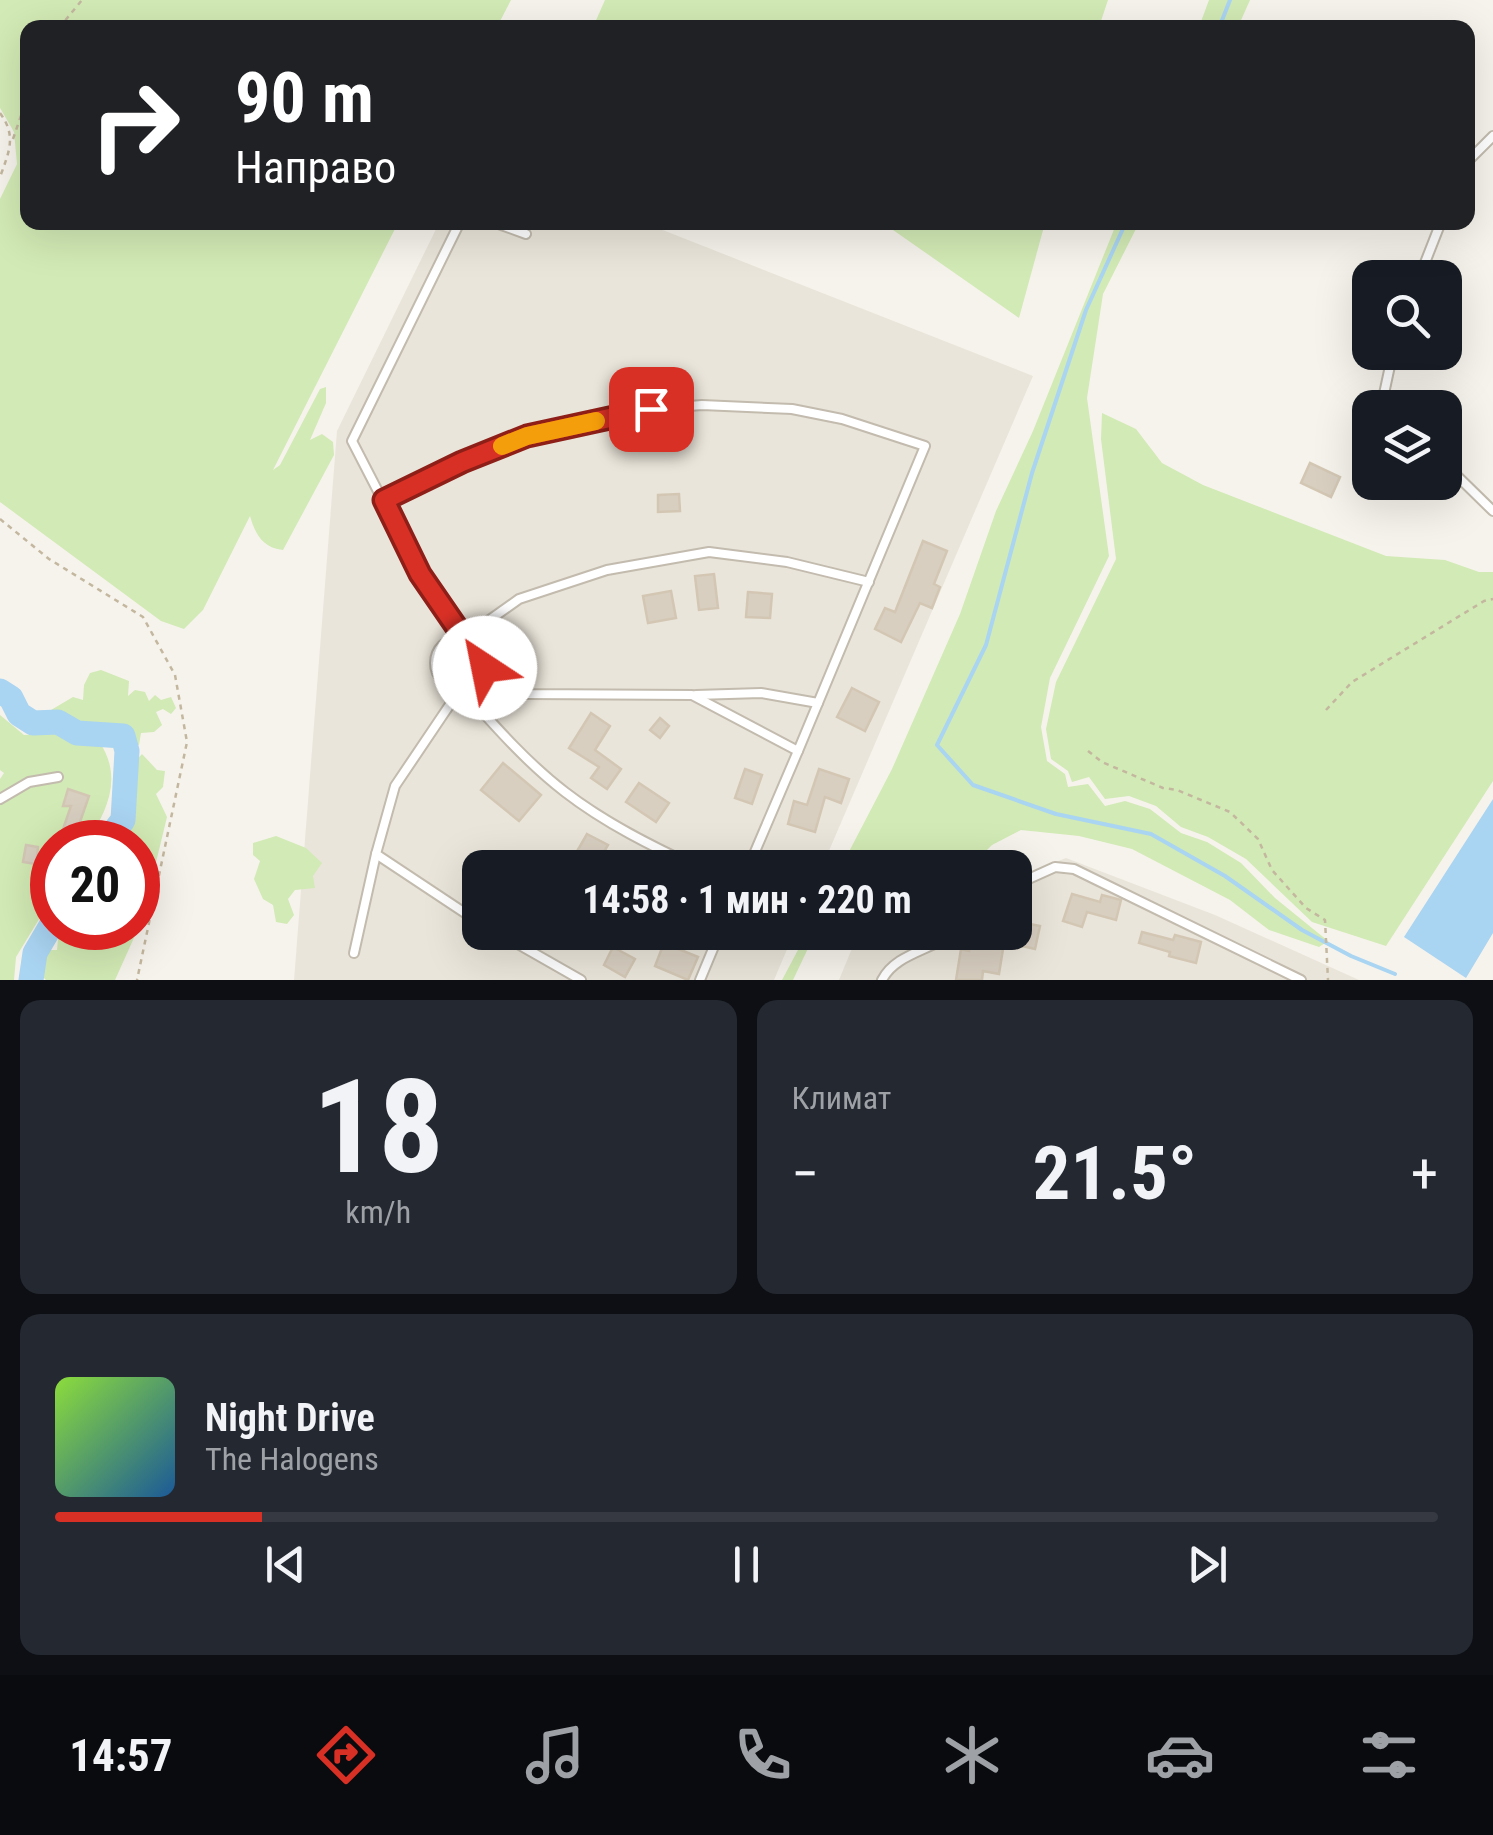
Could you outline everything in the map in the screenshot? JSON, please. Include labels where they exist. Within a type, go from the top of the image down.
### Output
[{"type":"lane","points":[[1475,154],[1493,136]]},
{"type":"lane","points":[[354,953],[395,786],[461,688],[482,676],[485,660],[478,646],[464,638],[420,574],[352,441],[456,230]]},
{"type":"lane","points":[[515,230],[526,234]]},
{"type":"lane","points":[[1426,260],[1438,230]]},
{"type":"lane","points":[[384,500],[527,436],[651,409],[702,404],[792,409],[842,419],[925,446],[756,850]]},
{"type":"lane","points":[[1462,481],[1493,512]]},
{"type":"lane","points":[[661,850],[566,793],[509,742],[461,688],[445,684],[434,661],[441,646],[464,638],[519,599],[607,570],[710,552],[787,562],[868,582]]},
{"type":"lane","points":[[476,682],[526,694],[761,693],[818,703]]},
{"type":"lane","points":[[692,695],[798,751]]},
{"type":"lane","points":[[0,799],[29,782],[58,777]]},
{"type":"lane","points":[[376,854],[462,911]]},
{"type":"lane","points":[[1032,878],[1056,867],[1074,868],[1301,980]]},
{"type":"lane","points":[[528,950],[581,980]]},
{"type":"lane","points":[[700,980],[712,950]]},
{"type":"lane","points":[[882,980],[890,966],[926,950]]},
{"type":"path","points":[[66,20],[82,0]]},
{"type":"path","points":[[0,113],[13,140]]},
{"type":"path","points":[[0,177],[20,119]]},
{"type":"path","points":[[0,519],[50,560],[143,617],[175,675],[187,742],[137,980]]},
{"type":"path","points":[[1326,710],[1352,682],[1484,601],[1493,600]]},
{"type":"path","points":[[1088,751],[1102,762],[1230,812],[1246,825],[1258,839],[1272,870],[1306,908],[1325,920],[1328,980]]},
{"type":"shaded area","points":[[436,230],[663,230],[1033,376],[829,850],[462,850],[462,950],[787,950],[774,980],[294,980],[337,431]]},
{"type":"shaded area","points":[[1066,858],[1215,915],[1359,980],[839,980],[851,950],[1032,950],[1032,871]]},
{"type":"green space","points":[[0,0],[511,0],[501,20],[20,20],[20,230],[394,230],[273,470],[280,465],[320,389],[326,387],[326,403],[310,440],[322,434],[333,442],[334,455],[283,550],[260,539],[250,516],[203,610],[184,629],[161,621],[0,502],[0,199],[17,164],[14,132],[0,108]]},
{"type":"green space","points":[[605,0],[1108,0],[1101,20],[596,20]]},
{"type":"green space","points":[[1209,0],[1250,0],[1241,20],[1202,20]]},
{"type":"green space","points":[[893,230],[1043,230],[1019,318]]},
{"type":"green space","points":[[1114,230],[1135,230],[1103,294],[1087,398],[1109,556],[1050,678],[1041,727],[1047,761],[1065,774],[1068,787],[1088,784],[1105,806],[1125,801],[1150,809],[1181,833],[1207,842],[1241,863],[1275,898],[1328,941],[1319,947],[1269,930],[1230,900],[1132,849],[1079,836],[1021,830],[987,850],[850,850],[892,769],[960,614],[996,511],[1033,431]]},
{"type":"green space","points":[[1102,413],[1136,429],[1162,463],[1203,485],[1386,556],[1445,560],[1479,572],[1493,572],[1493,781],[1386,946],[1312,922],[1246,859],[1181,827],[1156,806],[1129,796],[1105,799],[1089,777],[1072,782],[1068,771],[1051,759],[1046,729],[1056,682],[1116,559],[1101,439]]},
{"type":"green space","points":[[101,670],[129,681],[128,696],[135,690],[145,692],[149,701],[155,695],[161,700],[171,697],[176,708],[171,714],[163,709],[156,712],[162,725],[154,732],[141,733],[139,745],[127,742],[118,727],[79,729],[54,718],[51,710],[73,697],[83,700],[90,673]]},
{"type":"green space","points":[[0,715],[24,735],[54,733],[100,743],[107,756],[111,782],[100,820],[30,820],[30,934],[16,957],[14,980],[0,980],[0,779],[4,773],[0,770]]},
{"type":"green space","points":[[142,754],[157,770],[165,771],[163,787],[156,794],[167,817],[160,846],[160,820],[128,820],[135,762]]},
{"type":"green space","points":[[276,836],[306,848],[322,863],[313,876],[315,888],[295,890],[288,899],[294,915],[287,924],[276,922],[273,905],[263,899],[254,879],[260,861],[253,855],[253,843]]},
{"type":"green space","points":[[45,950],[128,950],[115,980],[46,980],[41,975],[39,958]]},
{"type":"green space","points":[[798,950],[807,950],[793,980],[782,980]]},
{"type":"water","points":[[1493,799],[1493,933],[1466,978],[1404,937]]},
{"type":"building","points":[[1310,463],[1340,477],[1331,497],[1301,483]]},
{"type":"building","points":[[679,494],[680,511],[658,512],[658,495]]},
{"type":"building","points":[[923,541],[947,551],[934,584],[940,587],[932,608],[920,603],[901,642],[875,629],[885,608],[895,612]]},
{"type":"building","points":[[714,574],[718,608],[699,610],[695,576]]},
{"type":"building","points":[[671,591],[676,618],[648,623],[643,596]]},
{"type":"building","points":[[748,592],[772,594],[770,618],[746,617]]},
{"type":"building","points":[[852,688],[879,702],[865,731],[837,717]]},
{"type":"building","points":[[591,713],[610,726],[595,750],[621,769],[607,789],[591,778],[599,767],[569,748]]},
{"type":"building","points":[[660,718],[669,726],[660,738],[650,730]]},
{"type":"building","points":[[503,763],[541,795],[519,821],[481,790]]},
{"type":"building","points":[[745,769],[762,775],[752,804],[735,798]]},
{"type":"building","points":[[819,769],[849,779],[841,803],[825,797],[815,832],[788,824],[794,801],[807,805]]},
{"type":"building","points":[[639,783],[669,803],[656,822],[626,802]]},
{"type":"building","points":[[68,789],[89,796],[81,820],[66,820],[71,806],[63,806]]},
{"type":"building","points":[[587,834],[608,845],[605,850],[578,850]]},
{"type":"building","points":[[26,845],[30,846],[30,863],[23,862]]},
{"type":"building","points":[[1072,894],[1100,902],[1102,895],[1121,900],[1116,920],[1087,912],[1082,927],[1063,921]]},
{"type":"building","points":[[1032,924],[1040,926],[1035,949],[1032,948]]},
{"type":"building","points":[[1142,932],[1201,942],[1196,963],[1139,943]]},
{"type":"building","points":[[612,950],[635,959],[625,977],[604,965]]},
{"type":"building","points":[[661,950],[681,950],[698,957],[688,980],[655,966]]},
{"type":"building","points":[[961,950],[1003,950],[999,974],[983,971],[982,980],[956,980]]},
{"type":"waterway","points":[[1222,20],[1230,0]]},
{"type":"waterway","points":[[1122,230],[1086,310],[1032,473],[986,645],[937,745],[973,785],[1056,814],[1151,834],[1225,876],[1302,930],[1395,974]]},
{"type":"waterway","points":[[0,691],[11,698],[19,714],[33,723],[58,722],[77,733],[123,736],[127,751],[123,820]]},
{"type":"waterway","points":[[31,980],[37,950]]},
{"type":"slow traffic","points":[[502,446],[527,436],[596,421]]},
{"type":"route","points":[[485,668],[483,652],[472,640],[464,638],[420,574],[384,500],[527,436],[651,409]]}]
